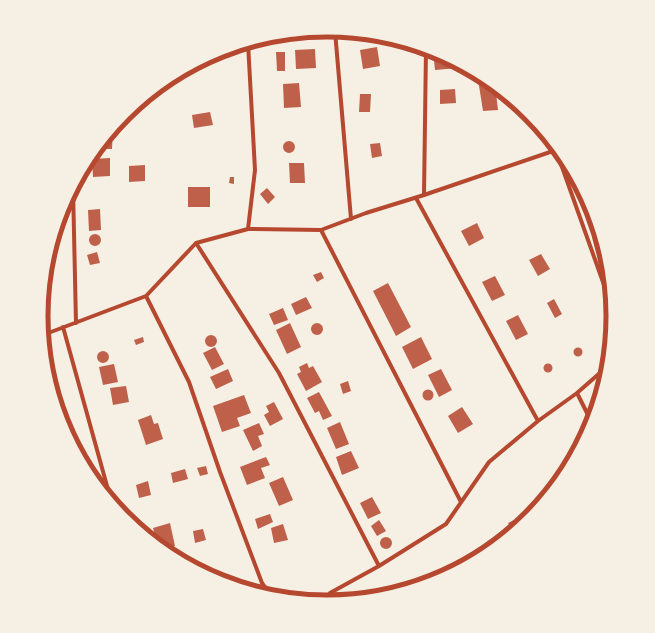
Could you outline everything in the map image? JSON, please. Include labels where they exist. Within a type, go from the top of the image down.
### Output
[{"type":"street","points":[[336,37],[351,218]]},
{"type":"street","points":[[248,49],[255,170],[248,228]]},
{"type":"street","points":[[424,195],[426,55]]},
{"type":"street","points":[[49,333],[146,296],[196,243],[248,228],[321,230],[351,218],[416,198],[553,151]]},
{"type":"street","points":[[562,164],[605,289]]},
{"type":"street","points":[[416,198],[538,421]]},
{"type":"street","points":[[73,201],[76,323]]},
{"type":"street","points":[[321,230],[461,502]]},
{"type":"street","points":[[196,243],[279,373],[379,566]]},
{"type":"street","points":[[146,296],[190,382],[220,472],[262,583],[266,589]]},
{"type":"street","points":[[63,327],[108,490]]},
{"type":"street","points":[[328,596],[330,593],[379,566],[446,524],[489,462],[538,421],[577,393],[602,371]]},
{"type":"street","points":[[577,393],[589,416]]},
{"type":"building","points":[[377,47],[380,66],[363,69],[360,50]]},
{"type":"building","points":[[315,49],[316,68],[296,69],[295,50]]},
{"type":"building","points":[[276,52],[285,52],[285,71],[277,71]]},
{"type":"building","points":[[434,58],[456,68],[435,70]]},
{"type":"building","points":[[478,81],[496,94],[498,110],[483,111]]},
{"type":"building","points":[[299,83],[301,107],[284,108],[283,84]]},
{"type":"building","points":[[455,89],[456,103],[440,104],[440,90]]},
{"type":"building","points":[[360,94],[371,94],[370,112],[359,112]]},
{"type":"building","points":[[210,112],[213,125],[194,128],[192,115]]},
{"type":"building","points":[[113,138],[112,149],[104,149]]},
{"type":"building","points":[[289,141],[293,143],[295,147],[293,151],[289,153],[285,151],[283,147],[285,143]]},
{"type":"building","points":[[380,143],[382,156],[372,158],[370,144]]},
{"type":"building","points":[[110,158],[110,176],[93,177],[92,165],[97,159]]},
{"type":"building","points":[[289,163],[304,163],[305,183],[290,183]]},
{"type":"building","points":[[145,165],[145,181],[129,182],[129,166]]},
{"type":"building","points":[[230,177],[234,177],[234,184],[229,183]]},
{"type":"building","points":[[188,187],[210,187],[210,207],[188,207]]},
{"type":"building","points":[[267,188],[275,197],[268,204],[260,194]]},
{"type":"building","points":[[100,209],[101,230],[89,231],[88,210]]},
{"type":"building","points":[[477,223],[484,238],[469,246],[461,231]]},
{"type":"building","points":[[95,234],[99,236],[101,240],[99,244],[95,246],[91,244],[89,240],[91,236]]},
{"type":"building","points":[[97,252],[100,263],[90,265],[87,255]]},
{"type":"building","points":[[541,254],[550,269],[538,276],[529,260]]},
{"type":"building","points":[[321,272],[324,278],[317,282],[313,275]]},
{"type":"building","points":[[495,276],[505,295],[492,301],[482,282]]},
{"type":"building","points":[[388,283],[411,327],[396,336],[373,291]]},
{"type":"building","points":[[306,297],[312,308],[296,315],[291,304]]},
{"type":"building","points":[[554,299],[562,314],[555,318],[547,303]]},
{"type":"building","points":[[283,308],[288,320],[274,325],[269,314]]},
{"type":"building","points":[[518,315],[528,334],[516,340],[506,321]]},
{"type":"building","points":[[290,323],[301,347],[287,354],[276,330]]},
{"type":"building","points":[[317,323],[321,325],[323,329],[321,333],[317,335],[313,333],[311,329],[313,325]]},
{"type":"building","points":[[211,335],[215,337],[217,341],[215,345],[211,347],[207,345],[205,341],[207,337]]},
{"type":"building","points":[[143,337],[144,342],[136,345],[134,340]]},
{"type":"building","points":[[421,337],[432,359],[413,369],[402,347]]},
{"type":"building","points":[[215,347],[224,364],[212,370],[203,353]]},
{"type":"building","points":[[576,348],[580,348],[582,352],[580,356],[576,356],[574,354],[574,350]]},
{"type":"building","points":[[103,351],[107,353],[109,357],[107,361],[103,363],[99,361],[97,357],[99,353]]},
{"type":"building","points":[[307,363],[309,368],[313,366],[322,382],[306,391],[297,374],[301,372],[299,367]]},
{"type":"building","points":[[548,363],[553,368],[548,373],[543,368]]},
{"type":"building","points":[[114,364],[118,382],[103,385],[99,367]]},
{"type":"building","points":[[228,369],[233,381],[216,389],[210,377]]},
{"type":"building","points":[[441,369],[452,390],[439,397],[428,375]]},
{"type":"building","points":[[348,381],[351,391],[343,394],[340,384]]},
{"type":"building","points":[[126,386],[129,402],[113,405],[110,388]]},
{"type":"building","points":[[426,390],[430,390],[432,391],[432,399],[426,400],[423,397],[423,393]]},
{"type":"building","points":[[319,392],[332,416],[323,420],[319,411],[315,413],[307,398]]},
{"type":"building","points":[[244,395],[251,413],[237,418],[240,426],[222,432],[213,406]]},
{"type":"building","points":[[274,402],[283,419],[270,426],[264,415],[269,412],[266,406]]},
{"type":"building","points":[[462,407],[473,424],[458,433],[448,416]]},
{"type":"building","points":[[151,415],[154,424],[158,423],[163,439],[146,445],[138,420]]},
{"type":"building","points":[[340,422],[349,444],[336,449],[327,428]]},
{"type":"building","points":[[259,423],[264,434],[258,436],[262,446],[253,451],[243,430]]},
{"type":"building","points":[[351,451],[359,468],[342,475],[336,457]]},
{"type":"building","points":[[266,457],[270,465],[261,468],[265,478],[247,485],[240,467]]},
{"type":"building","points":[[206,466],[208,474],[200,476],[197,468]]},
{"type":"building","points":[[185,469],[188,479],[173,483],[171,473]]},
{"type":"building","points":[[283,477],[293,500],[279,506],[269,483]]},
{"type":"building","points":[[148,481],[151,495],[139,498],[136,485]]},
{"type":"building","points":[[372,497],[381,513],[368,519],[360,503]]},
{"type":"building","points":[[270,514],[273,522],[258,529],[255,519]]},
{"type":"building","points":[[379,520],[386,531],[377,536],[371,526]]},
{"type":"building","points":[[514,520],[516,523],[511,528],[508,523]]},
{"type":"building","points":[[170,523],[175,546],[170,548],[155,537],[153,528]]},
{"type":"building","points":[[283,524],[288,540],[274,543],[271,528]]},
{"type":"building","points":[[203,529],[206,540],[195,543],[193,531]]},
{"type":"building","points":[[386,537],[390,539],[392,543],[390,547],[386,549],[382,547],[380,543],[382,539]]}]
